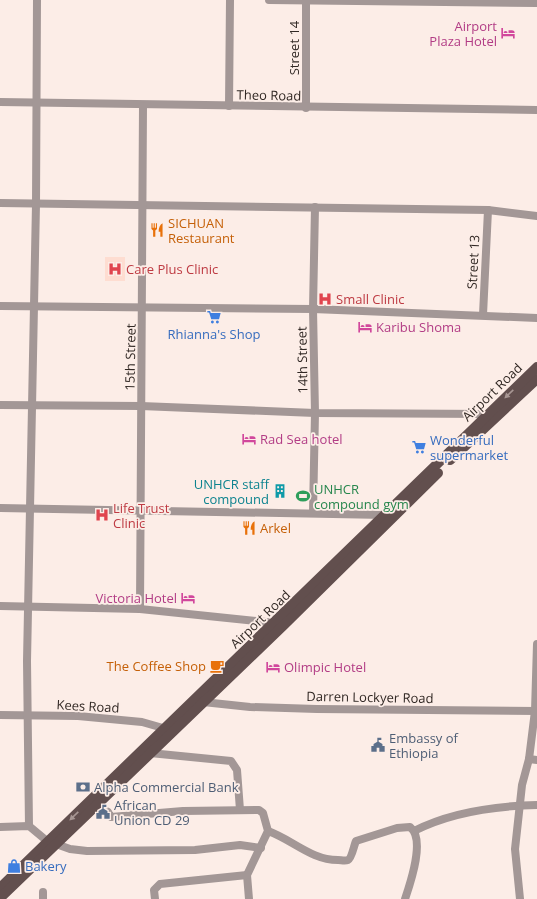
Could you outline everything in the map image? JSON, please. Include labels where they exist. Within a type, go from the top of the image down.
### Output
[{"type":"main road","name":"Airport Road","points":[[0,898],[52,842],[279,624],[491,416],[537,367]]},
{"type":"main road","name":"Airport Road","points":[[0,888],[95,806],[150,753],[169,730],[204,702],[385,515],[491,416],[537,379]]},
{"type":"street","points":[[29,826],[27,715],[28,606],[36,204],[37,0]]},
{"type":"street","points":[[229,106],[230,0]]},
{"type":"street","points":[[269,0],[537,3]]},
{"type":"street","name":"Street 14","points":[[306,0],[306,108]]},
{"type":"street","name":"Theo Road","points":[[0,102],[143,106],[537,110]]},
{"type":"street","name":"15th Street","points":[[140,609],[143,106]]},
{"type":"street","points":[[0,203],[488,210],[537,216]]},
{"type":"street","name":"14th Street","points":[[312,512],[315,413],[313,310],[314,207]]},
{"type":"street","name":"Street 13","points":[[483,315],[488,210]]},
{"type":"street","points":[[0,306],[143,306],[483,315],[537,318]]},
{"type":"street","points":[[0,405],[141,406],[315,413],[491,416]]},
{"type":"street","points":[[0,508],[312,512],[385,515]]},
{"type":"street","points":[[0,606],[140,609],[279,624]]},
{"type":"street","points":[[520,899],[515,849],[522,785],[533,759],[536,711],[537,644]]},
{"type":"street","name":"Darren Lockyer Road","points":[[204,702],[250,707],[317,709],[536,711]]},
{"type":"street","name":"Kees Road","points":[[0,715],[78,716],[142,722],[169,730]]},
{"type":"street","points":[[150,753],[231,761],[236,770],[240,810]]},
{"type":"street","points":[[414,831],[444,818],[519,805],[537,804]]},
{"type":"street","points":[[95,806],[108,812],[112,817],[183,811],[259,810],[263,813],[268,831],[261,848],[246,875],[249,899]]},
{"type":"street","points":[[0,826],[29,826],[52,842],[87,851],[195,850],[240,845],[261,848]]},
{"type":"street","points":[[268,831],[284,838],[313,856],[331,860],[347,861],[350,858],[356,841],[397,828],[410,827],[414,831],[417,854],[405,899]]},
{"type":"street","points":[[155,899],[154,890],[160,884],[246,875]]},
{"type":"shaded area","name":"Care Plus Clinic","points":[[105,257],[125,257],[125,281],[105,281]]},
{"type":"place","name":"Airport Plaza Hotel","points":[[508,33]]},
{"type":"place","name":"SICHUAN Restaurant","points":[[157,230]]},
{"type":"place","name":"Care Plus Clinic","points":[[115,269]]},
{"type":"place","name":"Small Clinic","points":[[325,299]]},
{"type":"place","name":"Rhianna's Shop","points":[[214,317]]},
{"type":"place","name":"Karibu Shoma","points":[[365,327]]},
{"type":"place","name":"Rad Sea hotel","points":[[249,439]]},
{"type":"place","name":"Wonderful supermarket","points":[[419,447]]},
{"type":"place","name":"UNHCR staff compound","points":[[280,491]]},
{"type":"place","name":"UNHCR compound gym","points":[[303,496]]},
{"type":"place","name":"Life Trust Clinic","points":[[102,515]]},
{"type":"place","name":"Arkel","points":[[249,528]]},
{"type":"place","name":"Victoria Hotel","points":[[188,598]]},
{"type":"place","name":"The Coffee Shop","points":[[217,666]]},
{"type":"place","name":"Olimpic Hotel","points":[[273,667]]},
{"type":"place","name":"Embassy of Ethiopia","points":[[378,745]]},
{"type":"place","name":"Alpha Commercial Bank","points":[[83,787]]},
{"type":"place","name":"African Union CD 29","points":[[103,812]]},
{"type":"place","name":"Bakery","points":[[14,866]]}]
